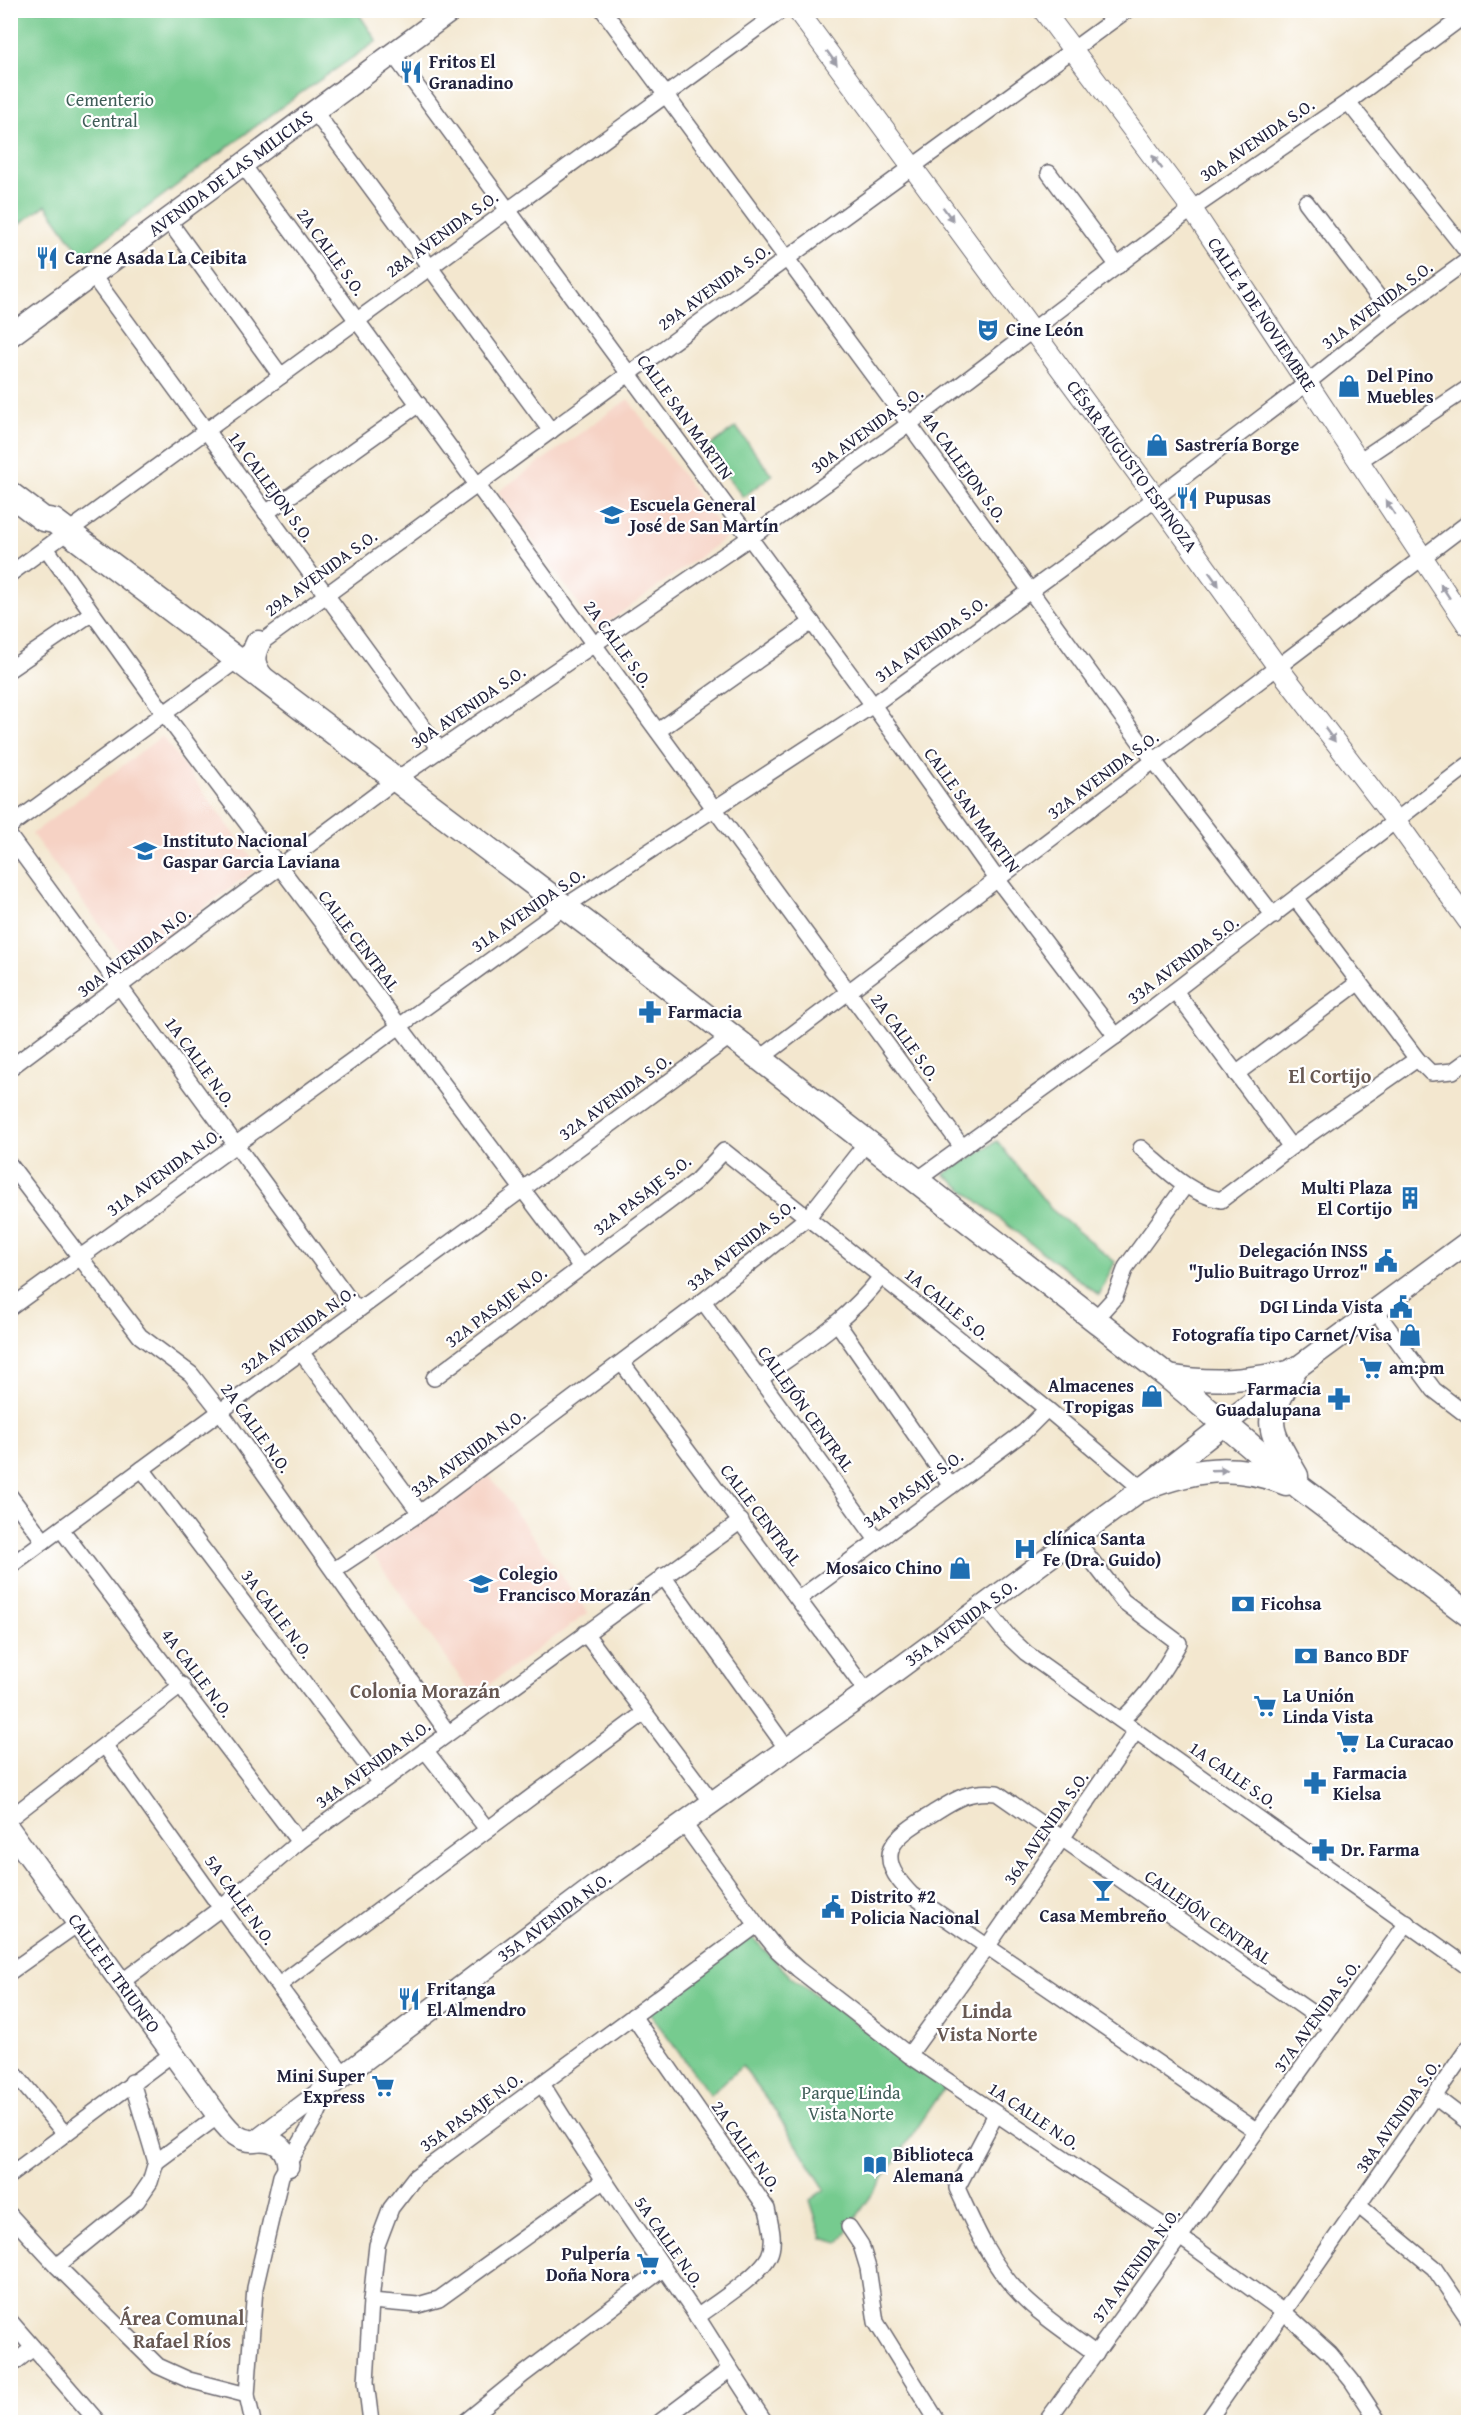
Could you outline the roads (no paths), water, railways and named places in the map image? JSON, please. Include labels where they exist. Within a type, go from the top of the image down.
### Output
[{"type":"main road","name":"AVENIDA DE LAS MILICIAS","points":[[10,336],[452,10]]},
{"type":"main road","points":[[10,477],[51,508],[61,526]]},
{"type":"main road","points":[[10,494],[43,519],[61,526],[398,779],[1095,1319],[1302,1489],[1468,1614]]},
{"type":"main road","points":[[258,643],[253,658],[261,677]]},
{"type":"main road","points":[[1142,1490],[1294,1370],[1468,1242]]},
{"type":"main road","points":[[1166,1375],[1233,1381],[1294,1370]]},
{"type":"main road","points":[[1294,1370],[1273,1410],[1271,1422],[1273,1435],[1302,1489]]},
{"type":"main road","points":[[1142,1490],[1170,1478],[1201,1471],[1233,1470],[1265,1474],[1302,1489]]},
{"type":"main road","name":"35A AVENIDA S.O.","points":[[867,1692],[1142,1490]]},
{"type":"main road","name":"35A AVENIDA N.O.","points":[[251,2140],[337,2082],[595,1886],[867,1692]]},
{"type":"main road","name":"CALLE EL TRIUNFO","points":[[10,1830],[218,2116],[234,2135],[251,2140]]},
{"type":"main road","points":[[251,2140],[272,2141],[280,2145],[285,2152],[288,2166]]},
{"type":"street","name":"4A CALLEJON S.O.","points":[[603,10],[909,424],[1154,761],[1274,916]]},
{"type":"street","name":"28A AVENIDA S.O.","points":[[10,574],[46,548],[61,526],[206,430],[782,10]]},
{"type":"street","name":"CÉSAR AUGUSTO ESPINOZA","points":[[797,10],[1277,666],[1396,821],[1468,921]]},
{"type":"street","name":"CALLE 4 DE NOVIEMBRE","points":[[1043,10],[1192,208],[1468,626]]},
{"type":"street","name":"29A AVENIDA S.O.","points":[[10,826],[1127,10]]},
{"type":"street","name":"30A AVENIDA S.O.","points":[[280,867],[439,749],[749,537],[909,424],[1192,208],[1348,102],[1468,13]]},
{"type":"street","name":"CALLE SAN MARTIN","points":[[393,54],[873,705],[998,879],[1116,1036]]},
{"type":"street","points":[[1348,102],[1468,253]]},
{"type":"street","points":[[315,111],[551,430]]},
{"type":"street","name":"2A CALLE S.O.","points":[[243,165],[962,1147]]},
{"type":"street","points":[[1049,173],[1118,266]]},
{"type":"street","points":[[1306,202],[1392,315]]},
{"type":"street","points":[[168,220],[281,376]]},
{"type":"street","name":"31A AVENIDA S.O.","points":[[399,1026],[564,907],[873,705],[1030,591],[1307,383],[1392,315],[1468,260]]},
{"type":"street","name":"1A CALLEJON S.O.","points":[[93,276],[439,749]]},
{"type":"street","points":[[1359,461],[1468,388]]},
{"type":"street","points":[[266,513],[419,404]]},
{"type":"street","name":"32A AVENIDA S.O.","points":[[761,1058],[1468,523]]},
{"type":"street","name":"CALLE CENTRAL","points":[[46,548],[164,713],[581,1267]]},
{"type":"street","points":[[10,669],[92,613]]},
{"type":"street","points":[[658,731],[812,622]]},
{"type":"street","name":"33A AVENIDA S.O.","points":[[917,1180],[1116,1036],[1468,765]]},
{"type":"street","name":"1A CALLE N.O.","points":[[10,837],[357,1310]]},
{"type":"street","name":"30A AVENIDA N.O.","points":[[13,1060],[120,986],[280,867]]},
{"type":"street","points":[[1296,899],[1417,1059],[1431,1073],[1453,1071],[1468,1060]]},
{"type":"street","points":[[1236,1074],[1359,982]]},
{"type":"street","points":[[1175,991],[1291,1148]]},
{"type":"street","name":"31A AVENIDA N.O.","points":[[10,1308],[399,1026]]},
{"type":"street","name":"32A AVENIDA S.O.","points":[[521,1189],[731,1036]]},
{"type":"street","points":[[1141,1148],[1185,1186],[1203,1196],[1221,1200],[1417,1059]]},
{"type":"street","name":"33A AVENIDA S.O.","points":[[622,1363],[808,1217],[867,1142]]},
{"type":"street","name":"1A CALLE S.O.","points":[[724,1151],[1047,1409],[1142,1490]]},
{"type":"street","name":"32A PASAJE S.O.","points":[[581,1267],[695,1182],[724,1151]]},
{"type":"street","name":"2A CALLE N.O.","points":[[10,1165],[140,1336],[190,1374],[220,1411],[448,1733]]},
{"type":"street","points":[[1095,1319],[1115,1297],[1126,1267],[1185,1186]]},
{"type":"street","name":"32A AVENIDA N.O.","points":[[10,1566],[521,1189]]},
{"type":"street","name":"32A PASAJE N.O.","points":[[434,1378],[581,1267]]},
{"type":"street","points":[[760,1379],[838,1324],[862,1302],[881,1277]]},
{"type":"street","name":"CALLEJÓN CENTRAL","points":[[703,1301],[877,1540]]},
{"type":"street","points":[[1375,1310],[1434,1390],[1468,1416]]},
{"type":"street","points":[[838,1324],[951,1486]]},
{"type":"street","points":[[301,1352],[420,1513]]},
{"type":"street","name":"CALLE CENTRAL","points":[[622,1363],[800,1598],[867,1692]]},
{"type":"street","name":"33A AVENIDA N.O.","points":[[334,1570],[420,1513],[622,1363]]},
{"type":"street","name":"34A PASAJE S.O.","points":[[800,1598],[1024,1432],[1047,1409]]},
{"type":"street","name":"3A CALLE N.O.","points":[[142,1469],[380,1783]]},
{"type":"street","points":[[10,1496],[44,1541]]},
{"type":"street","name":"34A AVENIDA N.O.","points":[[120,1983],[221,1908],[299,1842],[741,1521]]},
{"type":"street","name":"4A CALLE N.O.","points":[[61,1529],[182,1685],[299,1842]]},
{"type":"street","points":[[1075,1539],[1123,1601],[1179,1643],[1156,1682],[1121,1720]]},
{"type":"street","points":[[663,1576],[787,1749]]},
{"type":"street","name":"1A CALLE S.O.","points":[[984,1606],[1008,1636],[1026,1653],[1468,1967]]},
{"type":"street","points":[[585,1633],[712,1802]]},
{"type":"street","points":[[10,1818],[182,1685]]},
{"type":"street","points":[[279,1985],[644,1713]]},
{"type":"street","name":"36A AVENIDA S.O.","points":[[909,2055],[987,1947],[1136,1731]]},
{"type":"street","name":"5A CALLE N.O.","points":[[105,1746],[279,1985],[337,2082]]},
{"type":"street","points":[[425,1750],[487,1828]]},
{"type":"street","points":[[1062,1839],[997,1793],[979,1791],[960,1797],[903,1831],[893,1844],[891,1865],[896,1879],[912,1895],[1257,2131]]},
{"type":"street","name":"1A CALLE N.O.","points":[[684,1824],[757,1926],[778,1951],[798,1969],[909,2055],[1180,2237],[1285,2313],[1330,2354],[1352,2381],[1379,2422]]},
{"type":"street","name":"CALLEJÓN CENTRAL","points":[[1062,1839],[1332,2027]]},
{"type":"street","points":[[10,1972],[79,1923]]},
{"type":"street","name":"37A AVENIDA S.O.","points":[[1257,2131],[1407,1923]]},
{"type":"street","name":"35A PASAJE N.O.","points":[[371,2422],[366,2382],[370,2301],[377,2245],[391,2208],[415,2177],[757,1926]]},
{"type":"street","name":"2A CALLE N.O.","points":[[633,2016],[767,2209],[772,2231],[770,2255],[753,2275],[697,2318]]},
{"type":"street","name":"38A AVENIDA S.O.","points":[[1213,2420],[1468,2048]]},
{"type":"street","points":[[10,2175],[172,2054]]},
{"type":"street","points":[[10,2068],[65,2134]]},
{"type":"street","points":[[57,2266],[137,2201],[150,2182],[156,2162],[132,2082]]},
{"type":"street","points":[[253,2422],[247,2395],[255,2288],[282,2176],[337,2082]]},
{"type":"street","name":"5A CALLE N.O.","points":[[542,2084],[603,2181],[664,2268],[765,2422]]},
{"type":"street","points":[[1435,2097],[1468,2122]]},
{"type":"street","points":[[996,2114],[957,2188],[997,2267],[1020,2295],[1096,2354]]},
{"type":"street","points":[[156,2162],[218,2116]]},
{"type":"street","name":"37A AVENIDA N.O.","points":[[1046,2422],[1257,2131]]},
{"type":"street","points":[[370,2301],[418,2306],[439,2299],[603,2181]]},
{"type":"street","points":[[1359,2206],[1434,2268],[1468,2318]]},
{"type":"street","points":[[10,2216],[158,2366],[189,2380],[247,2395]]},
{"type":"street","points":[[849,2227],[861,2245],[868,2268],[876,2322],[938,2422]]},
{"type":"street","points":[[465,2422],[524,2374],[664,2268]]},
{"type":"street","points":[[10,2321],[98,2422]]},
{"type":"street","points":[[10,2366],[33,2348]]},
{"type":"street","points":[[660,2422],[729,2370]]},
{"type":"place","name":"Fritos El Granadino","points":[[411,72]]},
{"type":"place","name":"Carne Asada La Ceibita","points":[[47,258]]},
{"type":"place","name":"Cine León","points":[[988,330]]},
{"type":"place","name":"Del Pino Muebles","points":[[1349,386]]},
{"type":"place","name":"Sastrería Borge","points":[[1157,445]]},
{"type":"place","name":"Pupusas","points":[[1187,498]]},
{"type":"place","name":"Escuela General José de San Martín","points":[[612,515]]},
{"type":"place","name":"Instituto Nacional Gaspar Garcia Laviana","points":[[145,851]]},
{"type":"place","name":"Farmacia","points":[[650,1012]]},
{"type":"place","name":"Multi Plaza El Cortijo","points":[[1410,1198]]},
{"type":"place","name":"Delegación INSS \"Julio Buitrago Urroz\"","points":[[1386,1261]]},
{"type":"place","name":"DGI Linda Vista","points":[[1401,1307]]},
{"type":"place","name":"Fotografía tipo Carnet/Visa","points":[[1410,1335]]},
{"type":"place","name":"am:pm","points":[[1371,1368]]},
{"type":"place","name":"Almacenes Tropigas","points":[[1152,1396]]},
{"type":"place","name":"Farmacia Guadalupana","points":[[1339,1399]]},
{"type":"place","name":"clínica Santa Fe (Dra. Guido)","points":[[1025,1549]]},
{"type":"place","name":"Mosaico Chino","points":[[960,1568]]},
{"type":"place","name":"Colegio Francisco Morazán","points":[[481,1584]]},
{"type":"place","name":"Ficohsa","points":[[1243,1604]]},
{"type":"place","name":"Banco BDF","points":[[1306,1656]]},
{"type":"place","name":"La Unión Linda Vista","points":[[1265,1706]]},
{"type":"place","name":"La Curacao","points":[[1348,1742]]},
{"type":"place","name":"Farmacia Kielsa","points":[[1315,1783]]},
{"type":"place","name":"Dr. Farma","points":[[1323,1850]]},
{"type":"place","name":"Casa Membreño","points":[[1103,1890]]},
{"type":"place","name":"Distrito #2 Policia Nacional","points":[[833,1907]]},
{"type":"place","name":"Fritanga El Almendro","points":[[409,1999]]},
{"type":"place","name":"Mini Super Express","points":[[383,2086]]},
{"type":"place","name":"Biblioteca Alemana","points":[[875,2165]]},
{"type":"place","name":"Pulpería Doña Nora","points":[[648,2264]]},
{"type":"district","name":"El Cortijo","points":[[1330,1076]]},
{"type":"district","name":"Colonia Morazán","points":[[425,1691]]},
{"type":"district","name":"Linda Vista Norte","points":[[987,2022]]},
{"type":"district","name":"Área Comunal Rafael Ríos","points":[[182,2330]]},
{"type":"park label","name":"Cementerio Central","points":[[110,110]]},
{"type":"park label","name":"Parque Linda Vista Norte","points":[[851,2103]]}]
